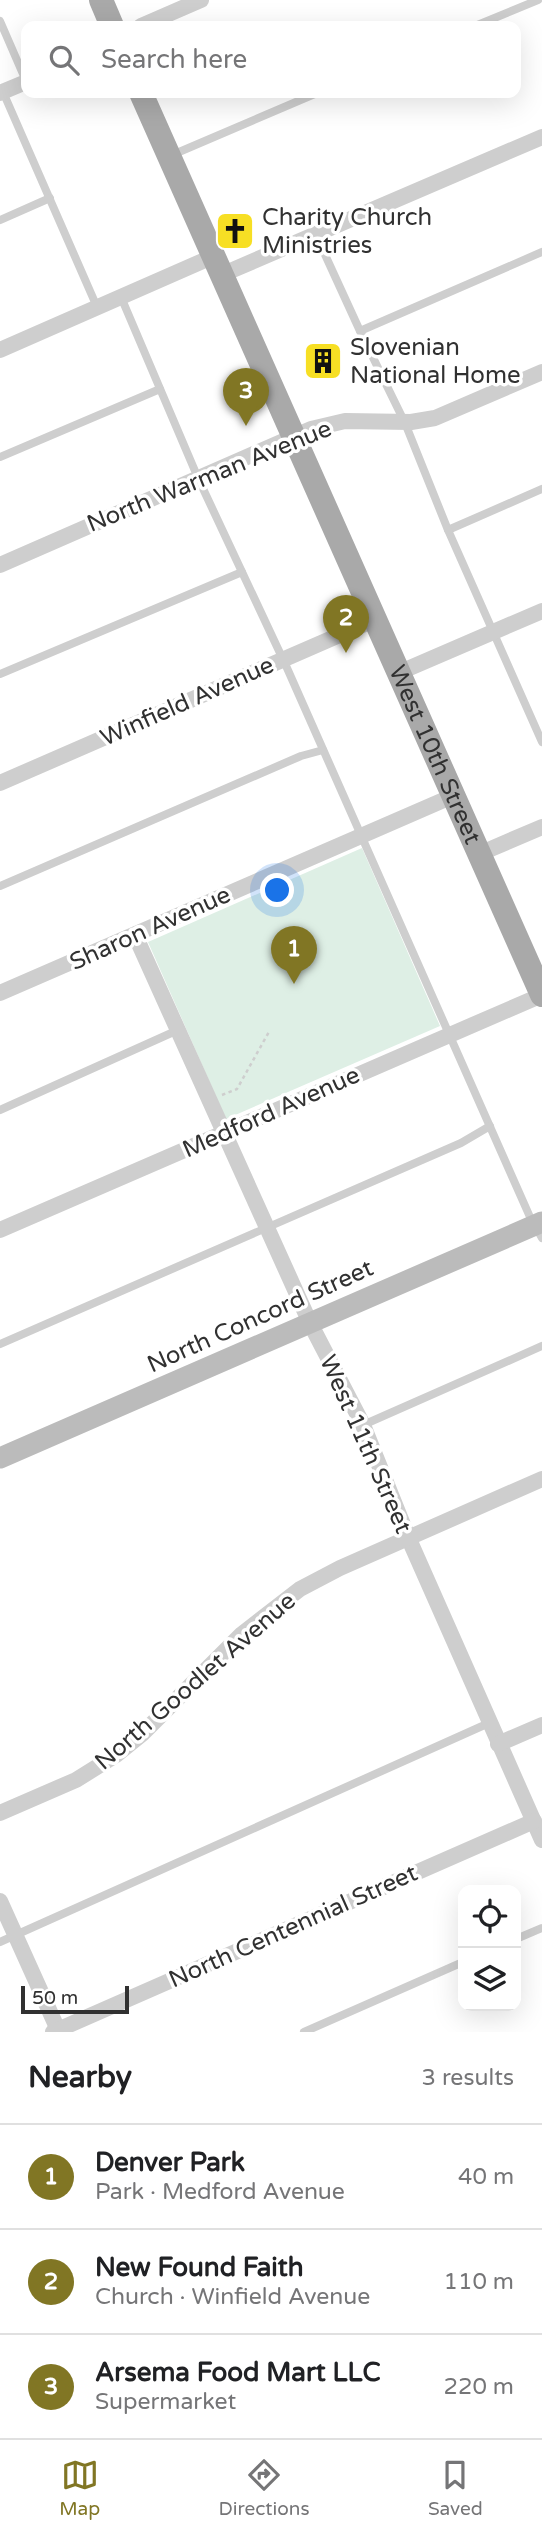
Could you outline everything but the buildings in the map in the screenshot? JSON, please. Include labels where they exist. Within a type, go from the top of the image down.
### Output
[{"type":"main road","points":[[101,0],[110,21]]},
{"type":"main road","name":"West 10th Street","points":[[143,98],[542,995]]},
{"type":"main road","name":"North Concord Street","points":[[0,1458],[310,1322],[539,1228]]},
{"type":"street","points":[[153,21],[201,0]]},
{"type":"street","points":[[2,92],[21,84]]},
{"type":"street","points":[[0,350],[121,297],[316,235],[542,137]]},
{"type":"street","name":"North Warman Avenue","points":[[0,565],[324,425],[345,421],[405,423],[441,416],[542,373]]},
{"type":"street","points":[[398,673],[542,611]]},
{"type":"street","name":"Winfield Avenue","points":[[0,783],[374,620]]},
{"type":"street","name":"Sharon Avenue","points":[[0,993],[453,796]]},
{"type":"street","points":[[479,854],[542,827]]},
{"type":"street","name":"West 11th Street","points":[[135,934],[310,1322],[363,1424],[408,1537],[542,1840]]},
{"type":"street","name":"Medford Avenue","points":[[0,1230],[542,995]]},
{"type":"street","name":"North Goodlet Avenue","points":[[0,1813],[65,1785],[106,1763],[142,1734],[242,1634],[272,1608],[322,1576],[542,1479]]},
{"type":"street","points":[[498,1744],[542,1725]]},
{"type":"street","name":"North Centennial Street","points":[[57,2031],[534,1821]]},
{"type":"street","points":[[0,1901],[57,2031]]},
{"type":"lane","points":[[487,21],[538,0]]},
{"type":"lane","points":[[0,21],[21,70]]},
{"type":"lane","points":[[2,92],[97,307]]},
{"type":"lane","points":[[168,157],[305,98]]},
{"type":"lane","points":[[0,219],[50,198]]},
{"type":"lane","points":[[316,235],[405,423],[492,633],[542,742]]},
{"type":"lane","points":[[360,331],[542,252]]},
{"type":"lane","points":[[121,297],[198,478],[283,660],[490,1126],[539,1228]]},
{"type":"lane","points":[[0,457],[160,389]]},
{"type":"lane","points":[[449,530],[542,489]]},
{"type":"lane","points":[[0,674],[242,572]]},
{"type":"lane","points":[[532,719],[542,716]]},
{"type":"lane","points":[[0,886],[301,756],[323,750]]},
{"type":"lane","points":[[0,1110],[178,1030]]},
{"type":"lane","points":[[0,1343],[461,1143],[490,1126]]},
{"type":"lane","points":[[363,1424],[542,1346]]},
{"type":"lane","points":[[0,1942],[489,1723]]},
{"type":"lane","points":[[521,1937],[542,1928]]},
{"type":"lane","points":[[304,2032],[458,1964]]},
{"type":"path","points":[[210,1101],[237,1089],[270,1030]]},
{"type":"shaded area","points":[[362,848],[440,1026],[226,1119],[148,942]]},
{"type":"place","name":"Charity Church Ministries","points":[[235,231]]},
{"type":"place","name":"Slovenian National Home","points":[[323,361]]},
{"type":"place","name":"Arsema Food Mart LLC","points":[[246,426]]},
{"type":"place","name":"New Found Faith","points":[[346,653]]},
{"type":"place","name":"Denver Park","points":[[294,984]]}]
